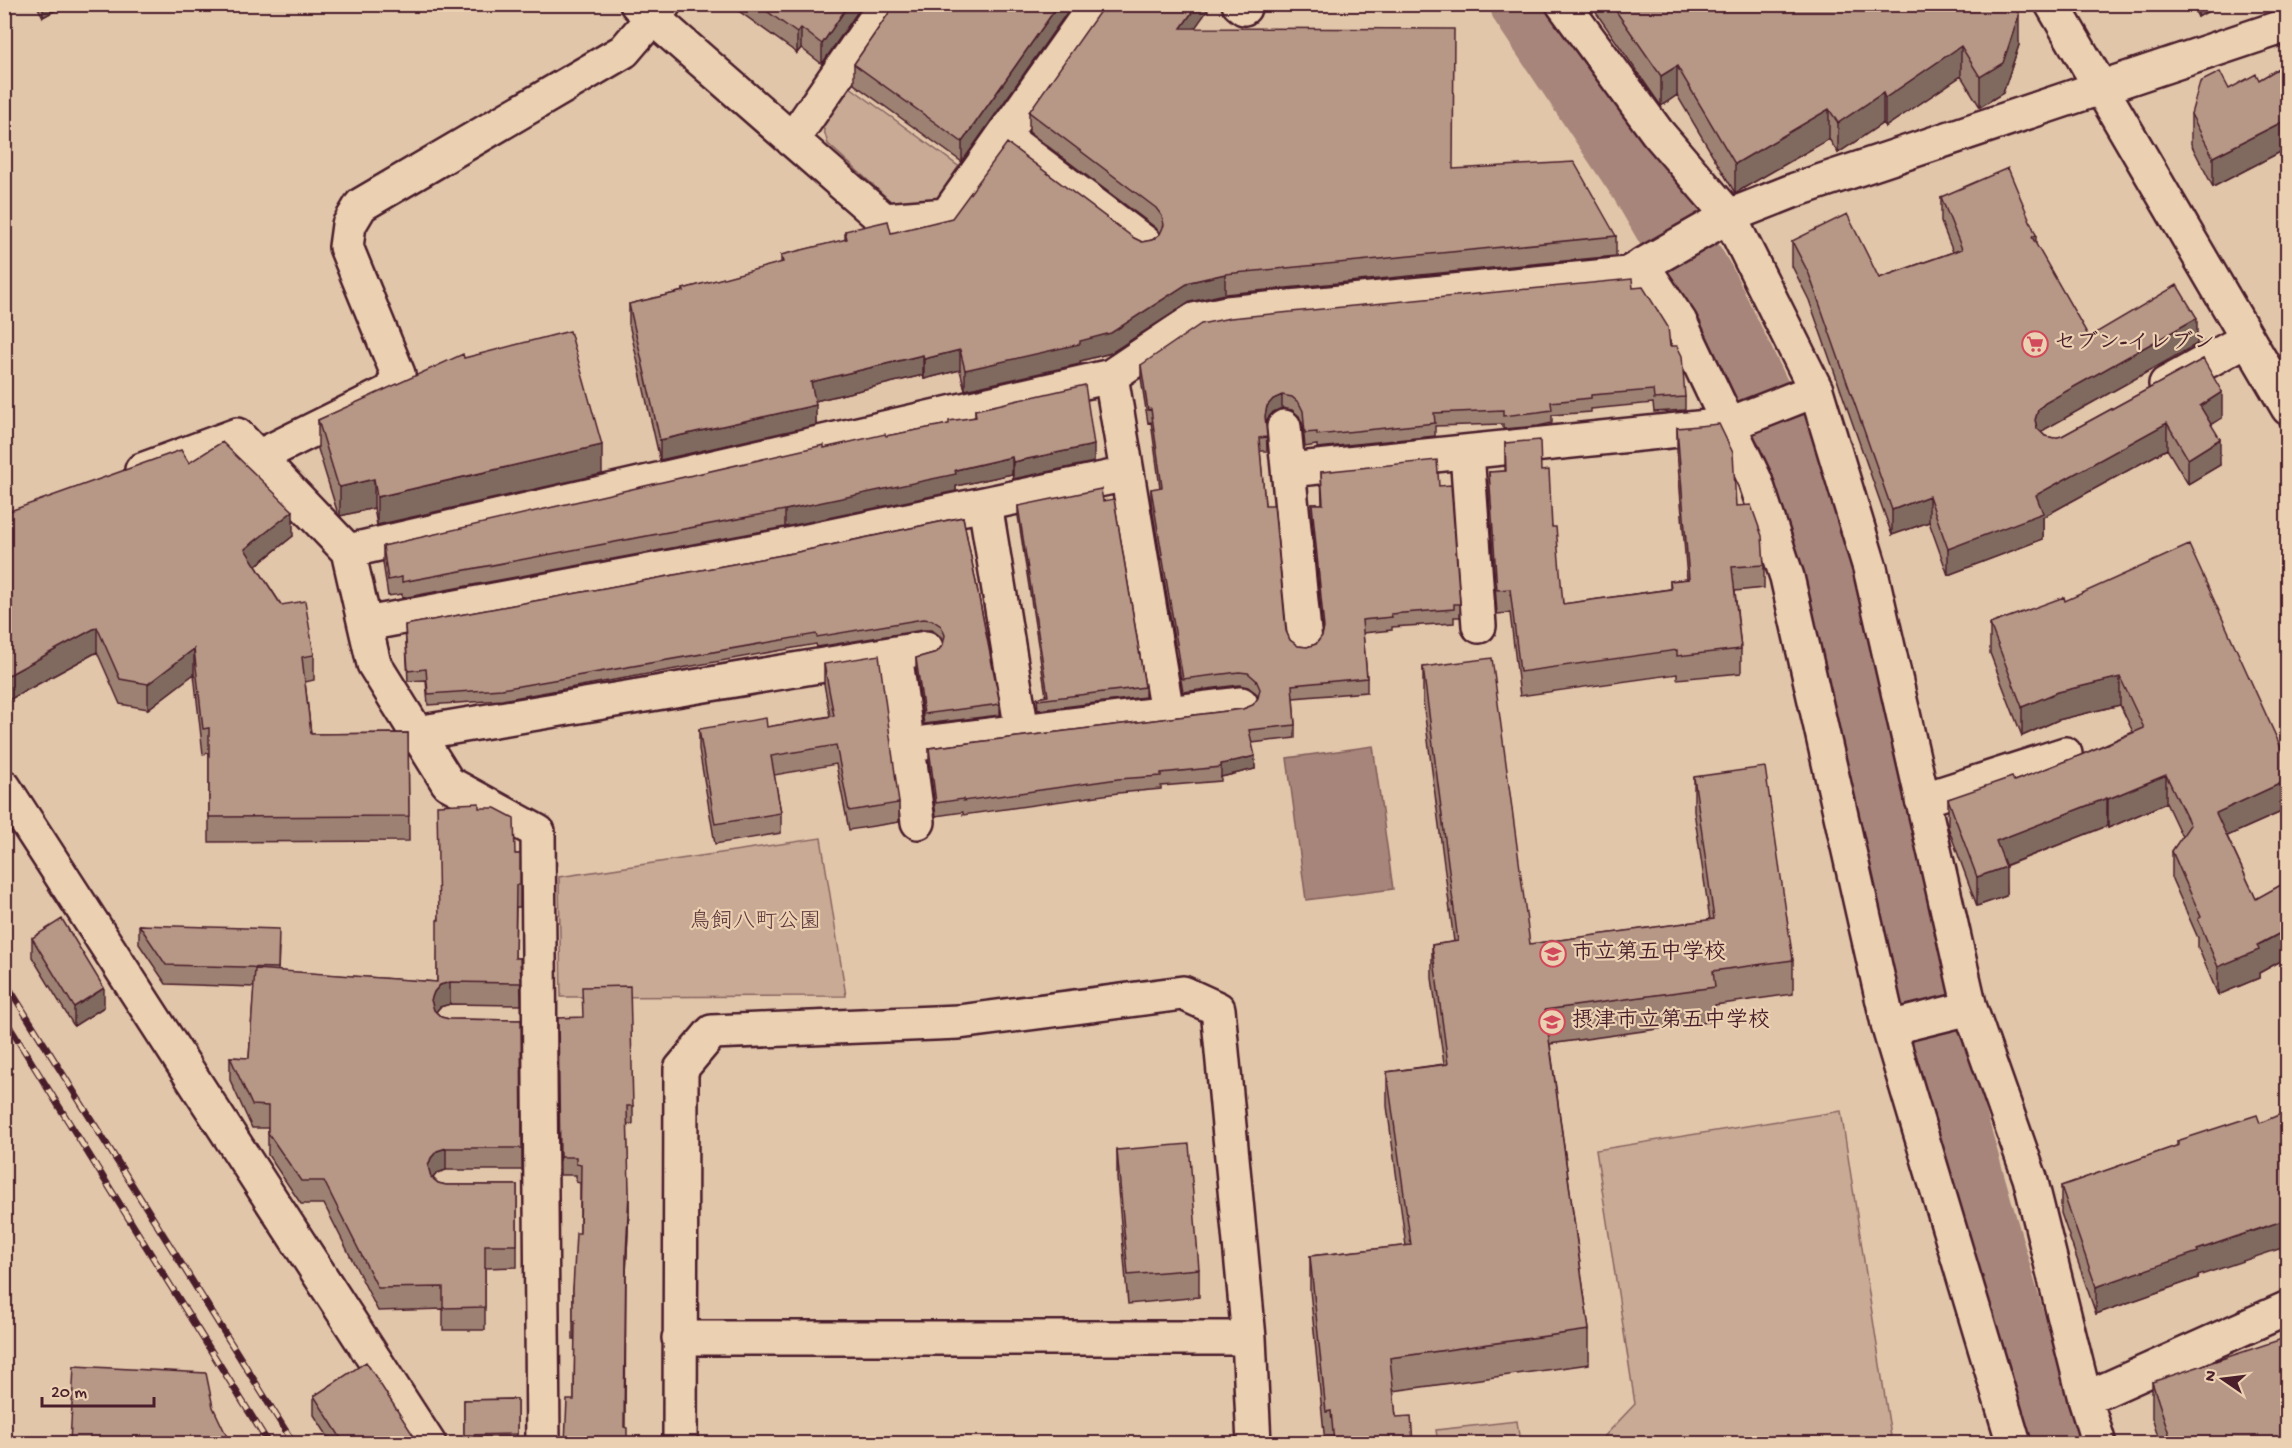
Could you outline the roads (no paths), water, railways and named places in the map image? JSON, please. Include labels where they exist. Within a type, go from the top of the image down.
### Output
[{"type":"street","points":[[792,140],[886,4]]},
{"type":"street","points":[[258,457],[391,391],[398,374],[346,247],[349,225],[361,205],[624,51],[652,9],[792,140],[884,220],[947,215],[1096,4]]},
{"type":"street","points":[[1563,4],[1657,132],[1729,216],[1816,390],[1870,568],[1970,1008],[2030,1178],[2085,1399],[2099,1443]]},
{"type":"street","points":[[2052,4],[2288,408]]},
{"type":"street","points":[[348,551],[1111,376],[1194,320],[1227,313],[1627,274],[1729,216],[1795,190],[2288,25]]},
{"type":"street","points":[[1003,136],[1145,243]]},
{"type":"street","points":[[1648,262],[1680,322],[1755,480],[1787,577],[1888,1028],[2014,1443]]},
{"type":"street","points":[[2136,401],[2247,339]]},
{"type":"street","points":[[1111,376],[1167,713]]},
{"type":"street","points":[[1289,470],[1727,425],[1816,390]]},
{"type":"street","points":[[1284,427],[1305,642]]},
{"type":"street","points":[[115,479],[237,435],[348,551],[374,664],[448,783],[538,832],[543,1443]]},
{"type":"street","points":[[1467,452],[1479,626]]},
{"type":"street","points":[[366,624],[789,545],[1127,474]]},
{"type":"street","points":[[985,504],[1022,731]]},
{"type":"street","points":[[417,733],[911,651],[908,745],[918,822]]},
{"type":"street","points":[[908,745],[1240,704]]},
{"type":"street","points":[[1922,800],[2066,754]]},
{"type":"street","points":[[4,788],[429,1443]]},
{"type":"street","points":[[680,1443],[681,1069],[712,1032],[959,1022],[1183,993],[1218,1010],[1250,1338],[1254,1443]]},
{"type":"street","points":[[1888,1028],[1970,1008]]},
{"type":"street","points":[[506,1024],[539,1024]]},
{"type":"street","points":[[506,1189],[541,1189]]},
{"type":"street","points":[[2085,1399],[2288,1308]]},
{"type":"street","points":[[679,1338],[1250,1338]]},
{"type":"waterway","points":[[1524,4],[1642,180],[1702,283],[1778,438],[1825,591],[1912,976],[2046,1444]]},
{"type":"railway","points":[[4,980],[294,1444]]},
{"type":"railway","points":[[4,1018],[269,1444]]},
{"type":"place","name":"セブン-イレブン","points":[[2035,344]]},
{"type":"place","name":"市立第五中学校","points":[[1553,954]]},
{"type":"place","name":"摂津市立第五中学校","points":[[1552,1022]]},
{"type":"park label","name":"鳥飼八町公園","points":[[755,923]]}]
